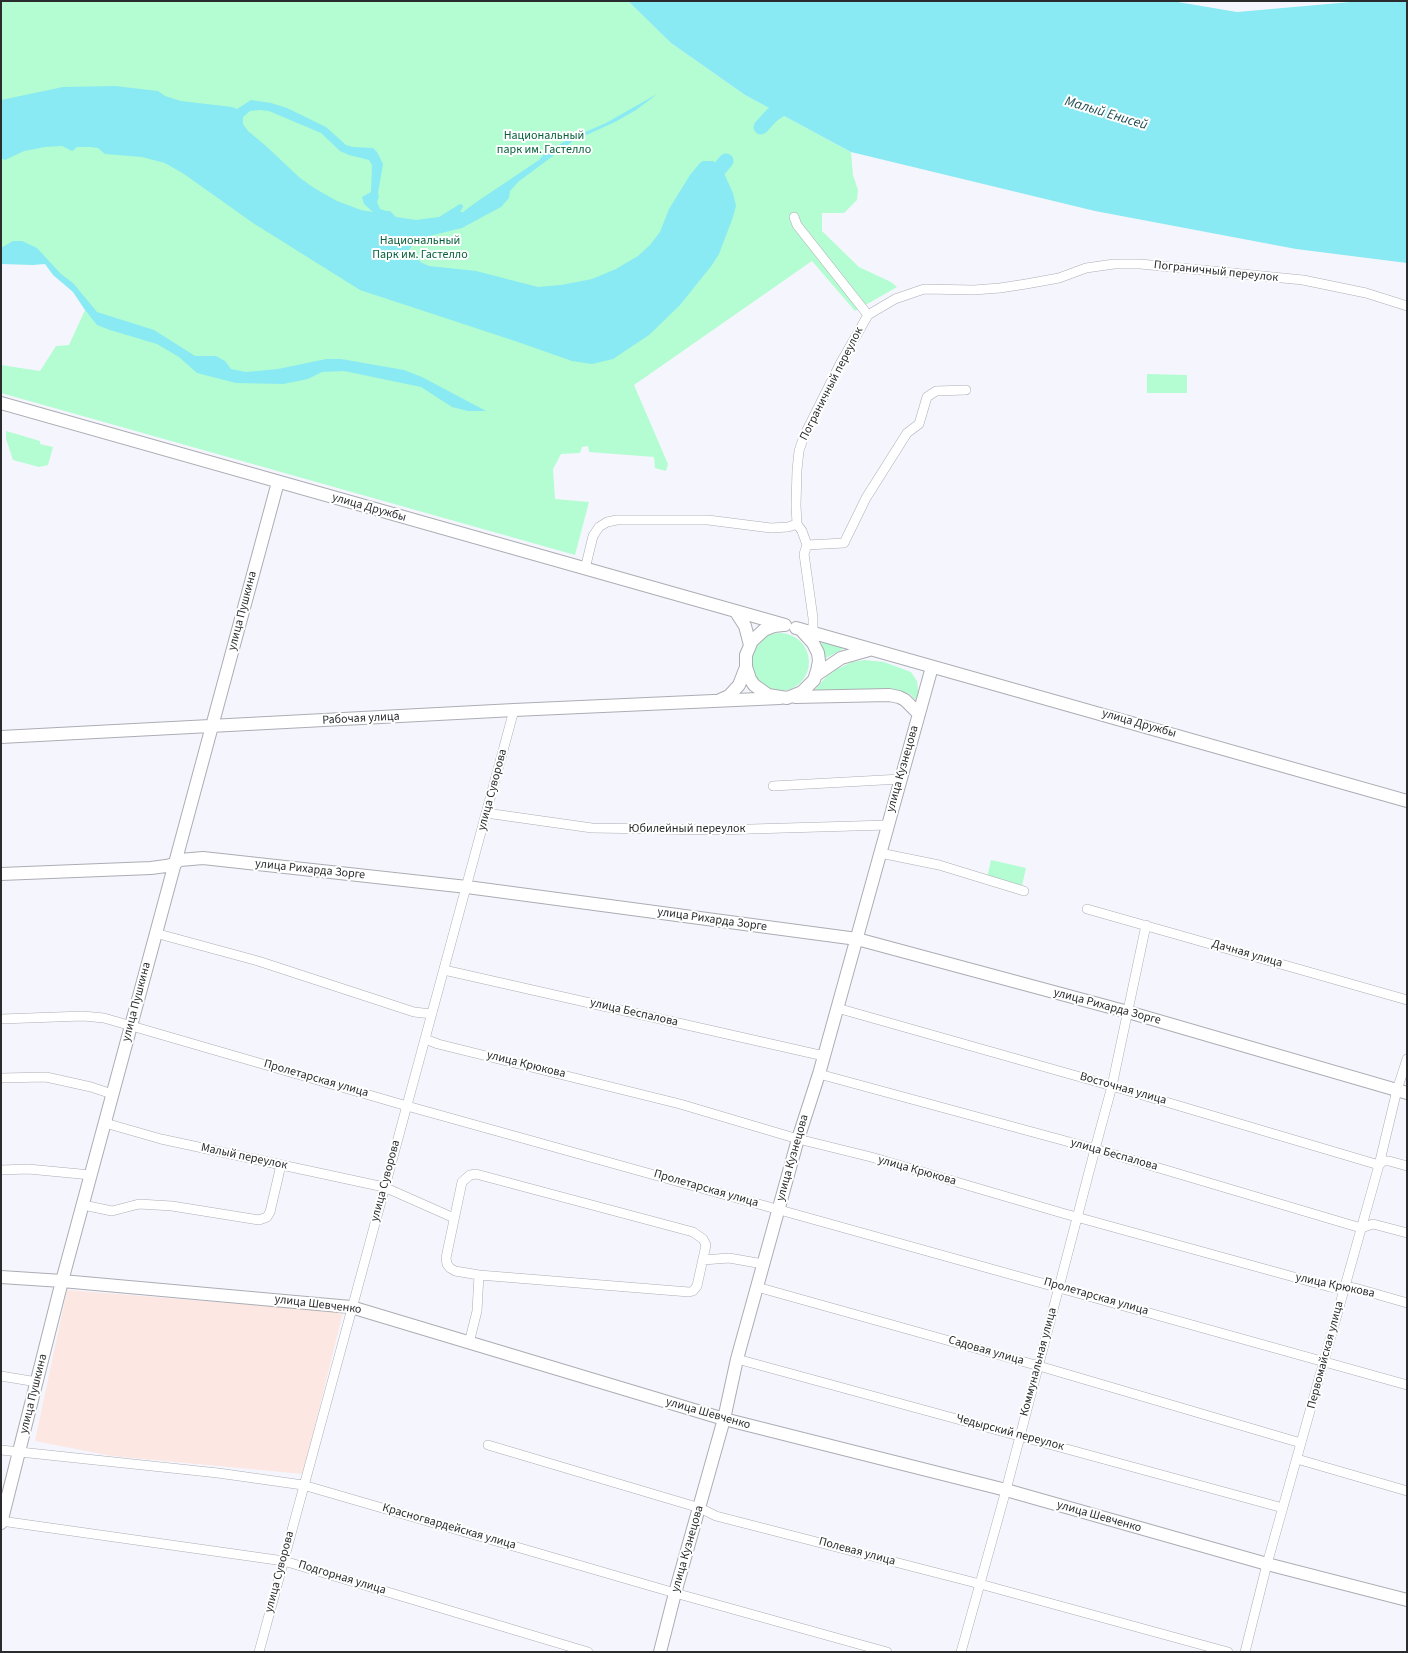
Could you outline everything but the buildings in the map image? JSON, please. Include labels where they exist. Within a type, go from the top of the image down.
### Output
[{"type":"street","points":[[794,217],[797,225],[868,315]]},
{"type":"street","name":"Пограничный переулок","points":[[807,545],[802,531],[797,524],[796,505],[799,451],[804,436],[840,364],[868,315],[895,299],[924,290],[974,290],[1026,284],[1059,278],[1086,268],[1114,264],[1140,264],[1303,280],[1366,293],[1407,306]]},
{"type":"street","points":[[816,675],[819,661],[813,638],[813,618],[804,554],[807,545],[844,543],[866,498],[907,433],[919,424],[928,397],[936,391],[966,390]]},
{"type":"street","name":"улица Дружбы","points":[[1,403],[790,627]]},
{"type":"street","name":"улица Пушкина","points":[[1,1521],[82,1205],[278,482]]},
{"type":"street","points":[[585,569],[593,536],[599,527],[607,522],[617,520],[708,520],[771,528],[797,524]]},
{"type":"street","points":[[736,612],[745,626],[750,645]]},
{"type":"street","points":[[720,700],[734,691],[743,677],[746,668],[746,655],[750,645],[756,636],[764,630],[774,626],[790,627],[813,638]]},
{"type":"street","name":"улица Дружбы","points":[[813,638],[871,649],[1407,801]]},
{"type":"street","points":[[746,668],[750,679],[758,689],[768,695],[786,697],[806,689],[816,675],[840,658],[871,649]]},
{"type":"street","name":"улица Кузнецова","points":[[660,1652],[724,1419],[737,1359],[778,1209],[819,1074],[932,667]]},
{"type":"street","name":"Рабочая улица","points":[[1,737],[786,697],[889,695],[905,700],[919,714]]},
{"type":"street","name":"улица Суворова","points":[[261,1651],[303,1485],[514,710]]},
{"type":"street","points":[[772,786],[901,779]]},
{"type":"street","name":"Юбилейный переулок","points":[[486,813],[592,828],[717,830],[888,825]]},
{"type":"street","points":[[880,853],[938,865],[1024,891]]},
{"type":"street","name":"улица Рихарда Зорге","points":[[1,874],[151,868],[174,864],[180,860],[203,858],[467,887],[857,939],[1128,1012],[1402,1091]]},
{"type":"street","name":"Дачная улица","points":[[1087,909],[1407,1000]]},
{"type":"street","name":"Коммунальная улица","points":[[961,1652],[1006,1490],[1112,1086],[1146,925]]},
{"type":"street","points":[[156,933],[258,962],[414,1012],[432,1014]]},
{"type":"street","name":"улица Беспалова","points":[[444,970],[824,1056]]},
{"type":"street","name":"Восточная улица","points":[[837,1008],[1112,1086],[1379,1165],[1384,1161],[1389,1161],[1407,1166]]},
{"type":"street","name":"Пролетарская улица","points":[[1,1019],[83,1016],[104,1018],[407,1106],[1407,1385]]},
{"type":"street","name":"улица Крюкова","points":[[425,1039],[438,1044],[680,1104],[798,1139],[871,1157],[1077,1217],[1343,1290],[1348,1287],[1355,1288],[1407,1303]]},
{"type":"street","name":"Первомайская улица","points":[[1245,1652],[1267,1564],[1325,1361],[1360,1228],[1402,1091],[1407,1059]]},
{"type":"street","name":"улица Беспалова","points":[[819,1074],[1094,1149],[1360,1228],[1373,1224],[1407,1233]]},
{"type":"street","points":[[1,1078],[46,1076],[112,1094]]},
{"type":"street","name":"Малый переулок","points":[[105,1123],[161,1139],[384,1187],[454,1218]]},
{"type":"street","points":[[82,1205],[112,1211],[139,1204],[172,1206],[259,1220],[270,1212],[282,1165]]},
{"type":"street","points":[[1,1170],[28,1169],[90,1175]]},
{"type":"street","points":[[476,1174],[693,1232],[703,1239],[706,1245],[703,1260],[697,1286],[693,1291],[689,1292],[479,1275],[456,1271],[450,1268],[446,1258],[462,1182],[470,1175],[476,1174]]},
{"type":"street","points":[[703,1260],[729,1258],[763,1264]]},
{"type":"street","points":[[469,1343],[477,1310],[479,1275]]},
{"type":"street","name":"улица Шевченко","points":[[1,1277],[351,1307],[724,1419],[1006,1490],[1267,1564],[1407,1600]]},
{"type":"street","name":"Садовая улица","points":[[757,1287],[1039,1366],[1301,1443]]},
{"type":"street","name":"Чедырский переулок","points":[[737,1359],[1283,1508]]},
{"type":"street","points":[[1,1376],[37,1382]]},
{"type":"street","name":"Полевая улица","points":[[488,1445],[700,1508],[716,1516],[980,1584],[1228,1652]]},
{"type":"street","name":"Красногвардейская улица","points":[[1,1450],[303,1485],[675,1593],[887,1652]]},
{"type":"street","points":[[1297,1459],[1407,1491]]},
{"type":"street","name":"Подгорная улица","points":[[1,1521],[284,1560],[588,1652]]},
{"type":"shaded area","points":[[67,1290],[343,1312],[303,1474],[112,1456],[35,1441]]},
{"type":"green space","name":"Национальный Парк им. Гастелло","points":[[1,1],[628,1],[671,43],[745,95],[851,152],[853,175],[858,190],[857,200],[844,213],[822,213],[822,231],[859,267],[891,282],[897,287],[855,311],[812,261],[634,385],[668,464],[666,471],[655,468],[654,457],[589,452],[588,446],[582,447],[580,453],[561,454],[553,469],[555,499],[589,502],[575,555],[1,393],[1,365],[40,371],[56,346],[69,345],[85,310],[89,315],[91,311],[52,265],[1,257]]},
{"type":"green space","points":[[1147,374],[1187,375],[1187,393],[1147,393]]},
{"type":"green space","points":[[6,431],[53,447],[48,465],[39,467],[13,460],[6,439]]},
{"type":"green space","points":[[774,633],[786,633],[796,637],[805,646],[809,668],[801,683],[786,691],[774,691],[764,687],[755,678],[751,668],[751,656],[755,646],[764,637]]},
{"type":"green space","points":[[821,640],[845,648],[824,659]]},
{"type":"green space","points":[[865,660],[884,662],[911,672],[917,681],[920,705],[910,694],[901,691],[812,693],[826,677],[837,669],[852,662]]},
{"type":"green space","points":[[991,860],[1026,868],[1022,886],[987,878]]},
{"type":"water","name":"Малый Енисей","points":[[628,1],[1172,1],[1237,12],[1362,1],[1407,1],[1407,263],[1296,249],[1095,211],[851,152],[745,95],[671,43]]},
{"type":"water","points":[[115,86],[158,91],[165,96],[181,101],[237,109],[251,100],[287,108],[326,127],[346,145],[373,148],[383,164],[377,202],[380,209],[390,211],[396,217],[416,220],[439,217],[460,204],[463,207],[460,212],[463,212],[539,160],[545,153],[567,140],[606,123],[657,94],[636,110],[615,122],[573,141],[518,182],[510,191],[509,198],[501,207],[462,228],[421,238],[409,250],[422,263],[429,266],[476,271],[538,287],[592,279],[616,269],[638,256],[660,232],[669,209],[690,175],[703,161],[713,161],[722,169],[733,193],[736,206],[719,254],[712,265],[680,305],[649,335],[613,359],[592,364],[572,361],[360,290],[253,223],[184,174],[165,163],[142,157],[105,154],[98,148],[77,147],[72,151],[62,146],[24,151],[5,160],[1,158],[1,100],[63,87]],"holes":[[[250,111],[269,111],[321,133],[340,151],[369,160],[372,165],[371,192],[362,197],[364,204],[373,212],[361,210],[337,201],[314,188],[300,178],[248,131],[243,124],[243,117]]]},
{"type":"water","points":[[13,241],[22,241],[37,248],[61,274],[73,283],[97,312],[154,330],[195,356],[216,356],[225,361],[231,369],[246,372],[278,369],[326,359],[341,359],[404,370],[422,377],[486,411],[468,411],[452,407],[421,387],[344,371],[322,372],[308,379],[283,384],[236,383],[197,373],[179,357],[157,344],[97,325],[73,292],[53,275],[45,264],[1,264],[1,248]]},
{"type":"waterway","points":[[761,127],[772,115],[794,100]]},
{"type":"waterway","points":[[709,184],[726,161]]},
{"type":"park label","name":"Национальный парк им. Гастелло","points":[[544,143]]}]
